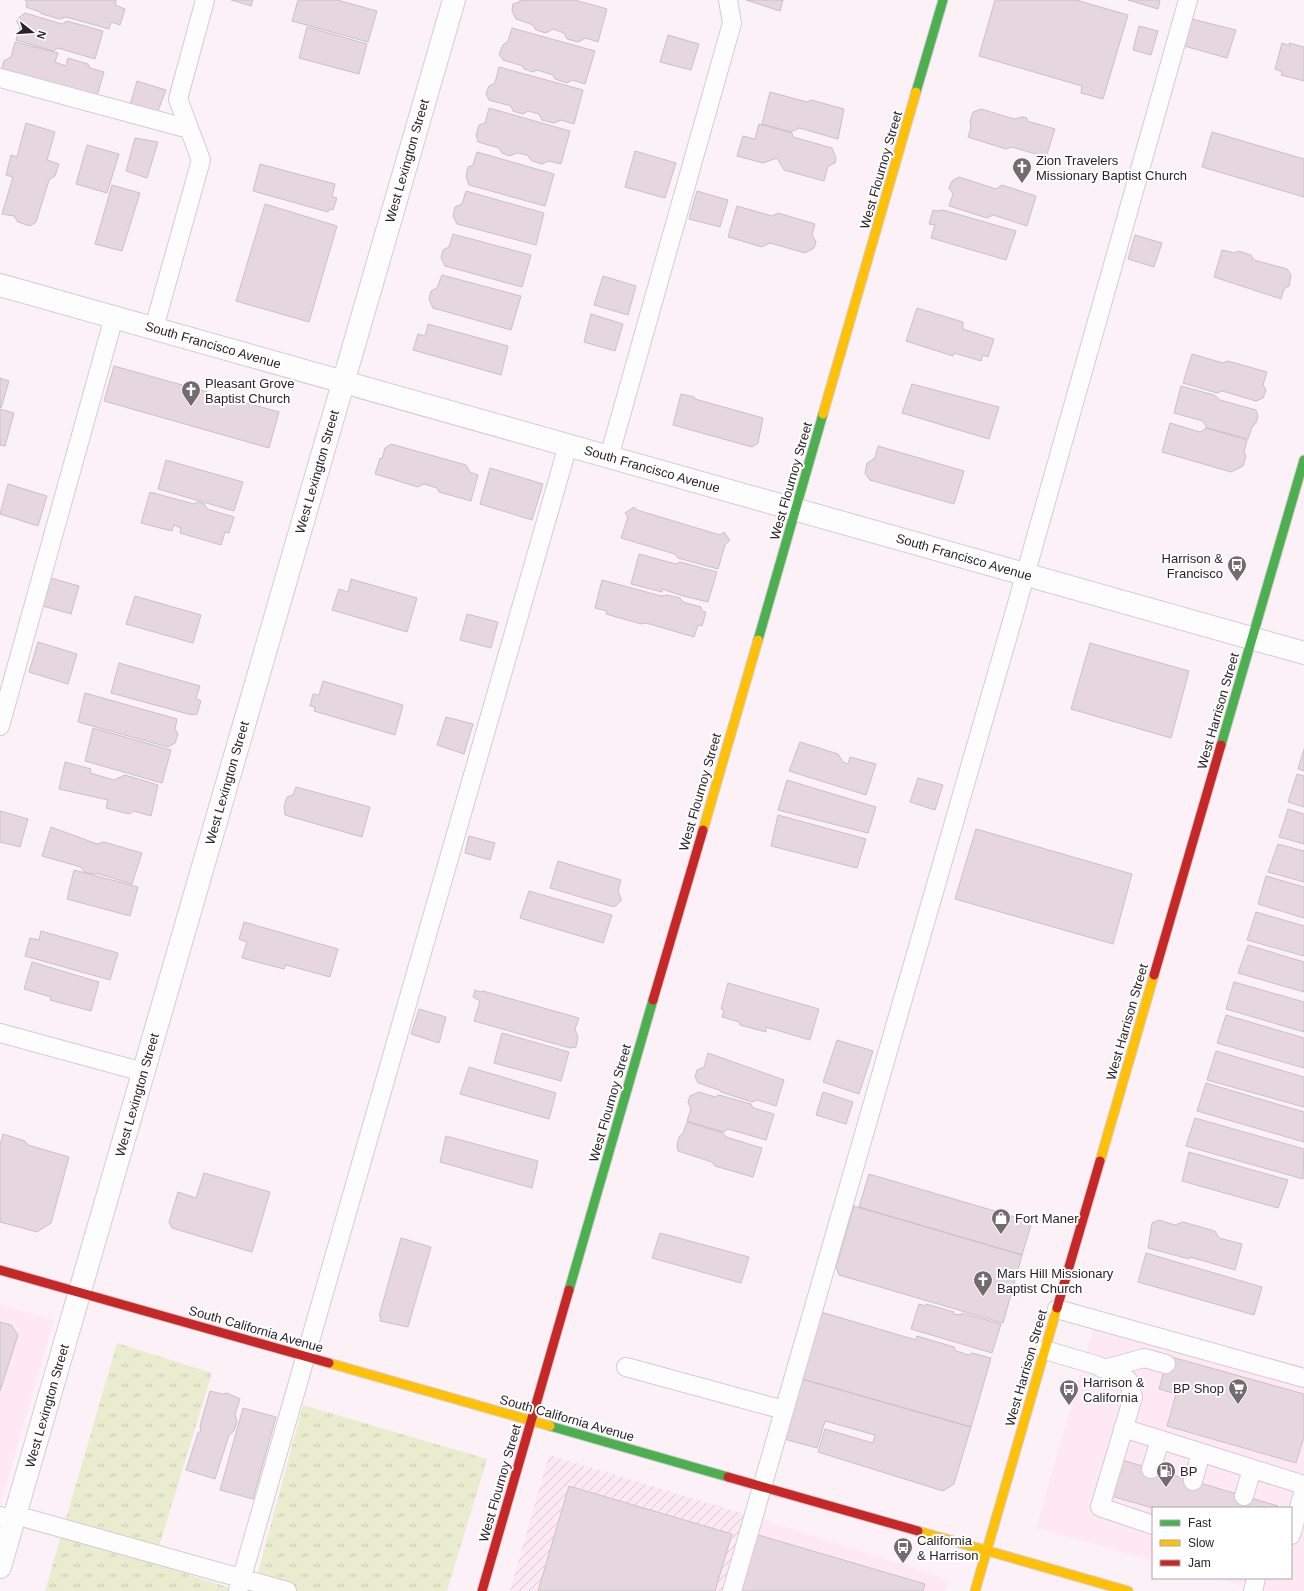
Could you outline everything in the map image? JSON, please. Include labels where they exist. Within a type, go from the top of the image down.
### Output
[{"type":"street","name":"West Lexington Street","points":[[0,1567],[10,1517],[79,1292],[454,0]]},
{"type":"street","name":"West Flournoy Street","points":[[482,1591],[943,0]]},
{"type":"street","name":"South Francisco Avenue","points":[[0,285],[1304,653]]},
{"type":"street","name":"West Harrison Street","points":[[975,1591],[1304,460]]},
{"type":"street","name":"South California Avenue","points":[[0,1270],[1128,1591]]},
{"type":"lane","points":[[154,328],[201,160],[178,99],[205,0]]},
{"type":"lane","points":[[609,457],[732,23],[728,0]]},
{"type":"lane","points":[[732,1591],[1025,574],[1188,0]]},
{"type":"lane","points":[[0,78],[189,129]]},
{"type":"lane","points":[[0,726],[114,317]]},
{"type":"lane","points":[[240,1585],[568,445]]},
{"type":"lane","points":[[0,1033],[143,1072]]},
{"type":"lane","points":[[1057,1309],[1304,1378]]},
{"type":"lane","points":[[1045,1350],[1096,1365],[1128,1380],[1133,1397],[1100,1507],[1143,1517]]},
{"type":"lane","points":[[1105,1369],[1144,1358],[1166,1364]]},
{"type":"lane","points":[[626,1368],[784,1410]]},
{"type":"lane","points":[[1123,1428],[1304,1485]]},
{"type":"lane","points":[[1151,1469],[1160,1440]]},
{"type":"lane","points":[[1193,1481],[1201,1453]]},
{"type":"lane","points":[[1244,1496],[1252,1469]]},
{"type":"lane","points":[[1292,1532],[1304,1490]]},
{"type":"lane","points":[[10,1517],[240,1585],[287,1591]]},
{"type":"lane","points":[[1253,1591],[1256,1579]]},
{"type":"shaded area","points":[[0,1304],[54,1320],[0,1505]]},
{"type":"shaded area","points":[[1096,1320],[1304,1379],[1304,1591],[1261,1591],[1219,1579],[1292,1579],[1292,1507],[1152,1507],[1152,1561],[1036,1528]]},
{"type":"shaded area","points":[[549,1455],[754,1517],[732,1591],[510,1591]]},
{"type":"shaded area","points":[[754,1517],[948,1579],[945,1591],[732,1591]]},
{"type":"green space","points":[[117,1343],[212,1373],[154,1563],[239,1591],[45,1591]]},
{"type":"green space","points":[[303,1405],[487,1459],[447,1591],[253,1591]]},
{"type":"building","points":[[25,0],[116,0],[115,5],[125,9],[120,25],[111,22],[109,29],[66,17],[60,19],[42,14],[26,7],[27,3]]},
{"type":"building","points":[[231,0],[253,0],[251,6]]},
{"type":"building","points":[[298,0],[337,0],[377,11],[368,42],[292,21]]},
{"type":"building","points":[[520,0],[575,0],[607,9],[598,42],[586,38],[578,42],[567,39],[564,33],[553,29],[546,33],[536,30],[533,25],[516,19],[512,11],[513,4],[520,2]]},
{"type":"building","points":[[746,0],[783,0],[780,11]]},
{"type":"building","points":[[995,0],[1076,0],[1128,15],[1103,99],[1081,93],[1082,86],[979,56]]},
{"type":"building","points":[[1128,0],[1160,0],[1158,9]]},
{"type":"building","points":[[25,13],[62,24],[67,21],[103,31],[95,59],[58,48],[53,51],[16,40],[20,27],[17,22],[18,18]]},
{"type":"building","points":[[1192,19],[1236,30],[1227,58],[1184,46]]},
{"type":"building","points":[[1139,26],[1158,31],[1151,55],[1133,50]]},
{"type":"building","points":[[307,27],[367,44],[359,74],[299,58]]},
{"type":"building","points":[[512,28],[595,51],[585,84],[572,80],[567,83],[555,79],[553,75],[537,70],[533,72],[524,69],[523,66],[503,60],[499,54],[503,45],[508,41]]},
{"type":"building","points":[[668,35],[699,44],[691,70],[660,62]]},
{"type":"building","points":[[15,42],[58,53],[55,62],[66,66],[68,58],[88,64],[90,68],[104,72],[96,99],[5,73],[2,67],[4,61],[11,57]]},
{"type":"building","points":[[1282,43],[1290,46],[1289,43],[1304,47],[1304,81],[1281,75],[1282,72],[1275,69]]},
{"type":"building","points":[[499,67],[583,90],[574,124],[561,120],[554,123],[542,120],[539,114],[528,111],[523,114],[513,111],[511,106],[489,100],[486,93],[489,86],[495,83]]},
{"type":"building","points":[[137,81],[166,90],[156,116],[129,109]]},
{"type":"building","points":[[770,92],[807,102],[811,100],[844,109],[838,139],[799,128],[791,132],[762,124]]},
{"type":"building","points":[[489,108],[570,131],[561,164],[549,161],[542,164],[532,161],[527,155],[517,153],[509,156],[502,153],[499,148],[478,142],[476,135],[479,125],[485,123]]},
{"type":"building","points":[[981,109],[1014,119],[1023,117],[1027,118],[1027,121],[1055,129],[1046,157],[1012,147],[1006,149],[968,137],[973,112]]},
{"type":"building","points":[[26,123],[55,132],[47,160],[59,164],[55,176],[49,180],[36,222],[30,226],[18,222],[14,216],[2,214],[13,177],[6,175],[11,155],[17,157]]},
{"type":"building","points":[[759,124],[792,133],[793,137],[832,148],[836,158],[835,163],[828,166],[824,181],[784,170],[777,158],[763,163],[737,156],[743,136],[755,139]]},
{"type":"building","points":[[1212,132],[1304,159],[1304,197],[1202,167]]},
{"type":"building","points":[[135,138],[158,142],[147,178],[126,171]]},
{"type":"building","points":[[87,145],[119,154],[107,193],[76,184]]},
{"type":"building","points":[[635,151],[676,163],[665,198],[625,187]]},
{"type":"building","points":[[477,152],[554,174],[545,206],[469,185],[466,176],[468,167],[473,165]]},
{"type":"building","points":[[260,164],[335,184],[332,197],[337,198],[333,210],[329,209],[328,212],[253,191]]},
{"type":"building","points":[[959,177],[996,189],[1002,185],[1036,196],[1027,226],[993,215],[987,218],[949,206],[953,194],[949,188],[952,181]]},
{"type":"building","points":[[112,185],[140,193],[122,251],[95,244]]},
{"type":"building","points":[[466,191],[544,213],[536,245],[457,224],[453,216],[455,207],[462,204]]},
{"type":"building","points":[[697,191],[728,200],[720,227],[689,219]]},
{"type":"building","points":[[265,204],[337,226],[309,322],[236,301]]},
{"type":"building","points":[[737,206],[772,216],[778,213],[815,224],[812,235],[816,242],[814,248],[805,253],[770,243],[762,247],[728,237]]},
{"type":"building","points":[[933,210],[943,210],[1016,231],[1006,260],[931,238],[935,225],[929,224]]},
{"type":"building","points":[[453,234],[531,255],[522,287],[445,266],[441,258],[443,250],[449,247]]},
{"type":"building","points":[[1135,235],[1162,243],[1154,267],[1128,259]]},
{"type":"building","points":[[1222,250],[1235,253],[1238,251],[1251,255],[1254,260],[1287,269],[1291,275],[1289,286],[1284,289],[1281,299],[1214,277]]},
{"type":"building","points":[[442,275],[521,296],[511,330],[433,308],[429,299],[431,291],[437,288]]},
{"type":"building","points":[[603,276],[636,286],[628,315],[594,305]]},
{"type":"building","points":[[917,308],[963,322],[963,329],[994,339],[988,357],[983,355],[981,361],[954,353],[953,356],[906,341]]},
{"type":"building","points":[[591,314],[623,324],[615,351],[584,342]]},
{"type":"building","points":[[428,324],[508,346],[501,375],[413,350],[418,334],[425,336]]},
{"type":"building","points":[[1192,354],[1223,363],[1228,361],[1267,372],[1263,385],[1266,390],[1263,398],[1256,401],[1222,391],[1217,393],[1183,383]]},
{"type":"building","name":"Pleasant Grove Baptist Church","points":[[114,366],[279,412],[269,448],[104,401]]},
{"type":"building","points":[[0,378],[9,381],[1,408],[0,407]]},
{"type":"building","points":[[912,384],[999,407],[989,439],[902,413]]},
{"type":"building","points":[[1181,386],[1214,395],[1220,400],[1256,410],[1258,416],[1248,439],[1207,428],[1203,421],[1174,413]]},
{"type":"building","points":[[681,394],[763,418],[758,443],[752,447],[673,425]]},
{"type":"building","points":[[0,409],[14,413],[5,446],[0,445]]},
{"type":"building","points":[[1170,423],[1200,432],[1206,428],[1247,440],[1244,452],[1246,456],[1243,466],[1231,472],[1162,452]]},
{"type":"building","points":[[391,444],[466,465],[470,472],[478,475],[471,501],[439,492],[437,488],[424,484],[418,487],[375,474],[385,448]]},
{"type":"building","points":[[878,446],[964,471],[954,504],[870,480],[865,473],[867,463],[875,458]]},
{"type":"building","points":[[166,460],[243,482],[234,511],[158,489]]},
{"type":"building","points":[[490,468],[543,484],[532,520],[480,504]]},
{"type":"building","points":[[8,484],[47,496],[38,526],[0,514]]},
{"type":"building","points":[[150,492],[194,504],[197,502],[204,504],[207,509],[234,517],[229,533],[225,532],[221,545],[180,533],[181,528],[174,525],[172,531],[141,523]]},
{"type":"building","points":[[634,507],[637,510],[720,535],[724,532],[730,540],[725,545],[718,569],[678,558],[675,554],[621,538],[628,517],[625,513]]},
{"type":"building","points":[[639,554],[676,564],[680,562],[717,572],[708,602],[662,589],[662,592],[631,584]]},
{"type":"building","points":[[51,578],[79,586],[71,614],[43,606]]},
{"type":"building","points":[[351,579],[417,598],[407,632],[332,610],[339,589],[348,592]]},
{"type":"building","points":[[602,580],[661,596],[667,595],[680,598],[683,602],[701,607],[702,611],[706,612],[702,626],[698,625],[694,637],[646,623],[641,624],[606,614],[607,611],[595,608]]},
{"type":"building","points":[[135,596],[201,615],[193,643],[126,624]]},
{"type":"building","points":[[467,614],[498,622],[491,648],[460,640]]},
{"type":"building","points":[[38,642],[77,654],[68,684],[29,672]]},
{"type":"building","points":[[1090,643],[1189,671],[1171,738],[1071,709]]},
{"type":"building","points":[[119,663],[200,686],[196,698],[201,701],[197,714],[192,715],[111,693]]},
{"type":"building","points":[[323,681],[403,705],[395,735],[314,711],[315,707],[310,706],[313,694],[319,695]]},
{"type":"building","points":[[85,693],[177,719],[175,729],[178,734],[175,743],[168,747],[78,722]]},
{"type":"building","points":[[446,717],[473,724],[464,754],[437,745]]},
{"type":"building","points":[[93,728],[171,750],[162,783],[85,761]]},
{"type":"building","points":[[800,742],[838,754],[843,762],[848,764],[850,757],[876,764],[866,795],[789,771]]},
{"type":"building","points":[[1304,749],[1304,771],[1298,769]]},
{"type":"building","points":[[65,762],[91,769],[90,773],[114,780],[125,775],[158,785],[151,816],[134,811],[129,814],[106,808],[108,800],[59,789]]},
{"type":"building","points":[[1297,774],[1304,776],[1304,807],[1288,802]]},
{"type":"building","points":[[918,778],[943,785],[935,810],[910,802]]},
{"type":"building","points":[[787,780],[876,807],[868,833],[778,810]]},
{"type":"building","points":[[296,787],[370,807],[362,837],[285,815],[284,806],[287,797],[293,795]]},
{"type":"building","points":[[1288,809],[1304,814],[1304,844],[1279,837]]},
{"type":"building","points":[[0,811],[28,819],[20,847],[0,842]]},
{"type":"building","points":[[778,815],[866,839],[857,868],[771,846]]},
{"type":"building","points":[[51,827],[97,844],[104,842],[142,853],[132,884],[99,874],[85,873],[81,867],[42,856]]},
{"type":"building","points":[[976,829],[1132,874],[1113,944],[955,899]]},
{"type":"building","points":[[469,836],[495,843],[490,860],[465,853]]},
{"type":"building","points":[[1278,844],[1304,851],[1304,882],[1268,872]]},
{"type":"building","points":[[558,861],[621,880],[618,891],[621,901],[614,907],[550,888]]},
{"type":"building","points":[[74,870],[138,887],[130,916],[67,899]]},
{"type":"building","points":[[1266,876],[1304,887],[1304,918],[1258,904]]},
{"type":"building","points":[[529,891],[612,915],[603,943],[520,918]]},
{"type":"building","points":[[1256,912],[1304,926],[1304,956],[1247,940]]},
{"type":"building","points":[[244,922],[338,949],[330,977],[286,965],[284,969],[242,958],[247,942],[239,939]]},
{"type":"building","points":[[41,931],[118,953],[110,980],[25,956],[30,938],[39,940]]},
{"type":"building","points":[[1248,945],[1304,962],[1304,992],[1238,973]]},
{"type":"building","points":[[32,962],[99,982],[91,1011],[50,1000],[51,997],[24,989]]},
{"type":"building","points":[[1234,982],[1304,1002],[1304,1032],[1226,1009]]},
{"type":"building","points":[[728,983],[819,1009],[810,1040],[766,1027],[766,1032],[740,1025],[739,1022],[722,1017],[724,1010],[721,1009]]},
{"type":"building","points":[[475,990],[579,1018],[575,1029],[578,1037],[576,1047],[570,1048],[474,1021],[480,1001],[473,997]]},
{"type":"building","points":[[419,1009],[446,1017],[439,1043],[411,1034]]},
{"type":"building","points":[[1226,1015],[1304,1038],[1304,1068],[1217,1043]]},
{"type":"building","points":[[502,1033],[569,1052],[561,1081],[494,1063]]},
{"type":"building","points":[[837,1040],[873,1051],[859,1094],[823,1082]]},
{"type":"building","points":[[1216,1051],[1304,1077],[1304,1107],[1207,1080]]},
{"type":"building","points":[[708,1053],[784,1080],[776,1106],[757,1100],[752,1102],[698,1083],[695,1077],[697,1070],[704,1067]]},
{"type":"building","points":[[469,1067],[556,1093],[549,1119],[460,1094]]},
{"type":"building","points":[[1206,1083],[1304,1112],[1304,1142],[1197,1111]]},
{"type":"building","points":[[699,1092],[715,1097],[719,1095],[751,1104],[753,1108],[774,1114],[766,1140],[728,1129],[723,1132],[687,1121],[691,1109],[688,1102],[690,1096]]},
{"type":"building","points":[[823,1092],[853,1102],[846,1124],[816,1115]]},
{"type":"building","points":[[1195,1118],[1304,1149],[1303,1179],[1186,1146]]},
{"type":"building","points":[[687,1122],[723,1133],[726,1137],[762,1148],[753,1177],[715,1166],[712,1162],[678,1151],[677,1145],[679,1137],[683,1133]]},
{"type":"building","points":[[3,1134],[25,1141],[28,1145],[69,1157],[51,1223],[37,1232],[0,1222],[0,1145]]},
{"type":"building","points":[[446,1136],[538,1161],[532,1188],[440,1162]]},
{"type":"building","points":[[1189,1152],[1288,1180],[1278,1208],[1182,1181]]},
{"type":"building","points":[[204,1173],[270,1192],[252,1252],[172,1228],[169,1222],[178,1192],[196,1198]]},
{"type":"building","points":[[869,1174],[1032,1222],[1022,1255],[859,1207]]},
{"type":"building","points":[[854,1206],[1022,1255],[1003,1323],[839,1275],[836,1267]]},
{"type":"building","points":[[1159,1220],[1175,1225],[1183,1222],[1215,1231],[1219,1238],[1242,1244],[1235,1270],[1190,1257],[1189,1259],[1148,1248],[1152,1223]]},
{"type":"building","points":[[660,1233],[749,1257],[741,1283],[652,1258]]},
{"type":"building","points":[[401,1238],[431,1247],[408,1327],[380,1321],[381,1316],[379,1316]]},
{"type":"building","points":[[1146,1253],[1262,1287],[1254,1315],[1138,1282]]},
{"type":"building","points":[[919,1304],[925,1306],[926,1304],[954,1312],[953,1314],[961,1315],[962,1313],[1001,1324],[992,1353],[911,1329]]},
{"type":"building","points":[[821,1312],[916,1340],[917,1336],[954,1347],[956,1351],[969,1355],[972,1353],[991,1358],[971,1427],[802,1379]]},
{"type":"building","points":[[0,1322],[11,1325],[18,1335],[0,1391]]},
{"type":"building","name":"BP Shop","points":[[1168,1356],[1304,1394],[1304,1440],[1296,1463],[1167,1426],[1176,1394],[1159,1389]]},
{"type":"building","points":[[802,1379],[971,1427],[954,1484],[943,1491],[818,1452],[825,1429],[873,1443],[875,1435],[825,1421],[817,1448],[784,1439]]},
{"type":"building","points":[[210,1391],[222,1394],[227,1393],[240,1399],[235,1414],[237,1422],[234,1431],[229,1435],[215,1479],[186,1470],[198,1433],[201,1431],[200,1426]]},
{"type":"building","points":[[243,1408],[276,1417],[253,1499],[220,1490]]},
{"type":"building","name":"BP","points":[[1122,1460],[1278,1507],[1152,1508],[1111,1496]]},
{"type":"building","points":[[569,1486],[732,1534],[715,1591],[538,1591]]},
{"type":"building","points":[[755,1534],[925,1584],[923,1591],[739,1591]]},
{"type":"traffic: fast","points":[[916,92],[943,0]]},
{"type":"traffic: fast","points":[[758,640],[823,414]]},
{"type":"traffic: fast","points":[[1221,745],[1304,460]]},
{"type":"traffic: fast","points":[[569,1290],[653,1000]]},
{"type":"traffic: fast","points":[[550,1426],[728,1477]]},
{"type":"traffic: slow","points":[[823,414],[916,92]]},
{"type":"traffic: slow","points":[[703,830],[758,640]]},
{"type":"traffic: slow","points":[[1100,1161],[1154,975]]},
{"type":"traffic: slow","points":[[975,1591],[1057,1308]]},
{"type":"traffic: slow","points":[[329,1363],[550,1426]]},
{"type":"traffic: slow","points":[[918,1531],[1128,1591]]},
{"type":"traffic: jam","points":[[1154,975],[1221,745]]},
{"type":"traffic: jam","points":[[653,1000],[703,830]]},
{"type":"traffic: jam","points":[[1057,1308],[1100,1161]]},
{"type":"traffic: jam","points":[[0,1270],[329,1363]]},
{"type":"traffic: jam","points":[[482,1591],[569,1290]]},
{"type":"traffic: jam","points":[[728,1477],[918,1531]]},
{"type":"place","name":"Zion Travelers Missionary Baptist Church","points":[[1022,184]]},
{"type":"place","name":"Pleasant Grove Baptist Church","points":[[191,407]]},
{"type":"place","name":"Harrison & Francisco","points":[[1237,582]]},
{"type":"place","name":"Fort Maner","points":[[1001,1235]]},
{"type":"place","name":"Mars Hill Missionary Baptist Church","points":[[983,1297]]},
{"type":"place","name":"BP Shop","points":[[1238,1405]]},
{"type":"place","name":"Harrison & California","points":[[1069,1406]]},
{"type":"place","name":"BP","points":[[1166,1488]]},
{"type":"place","name":"California & Harrison","points":[[903,1564]]}]
